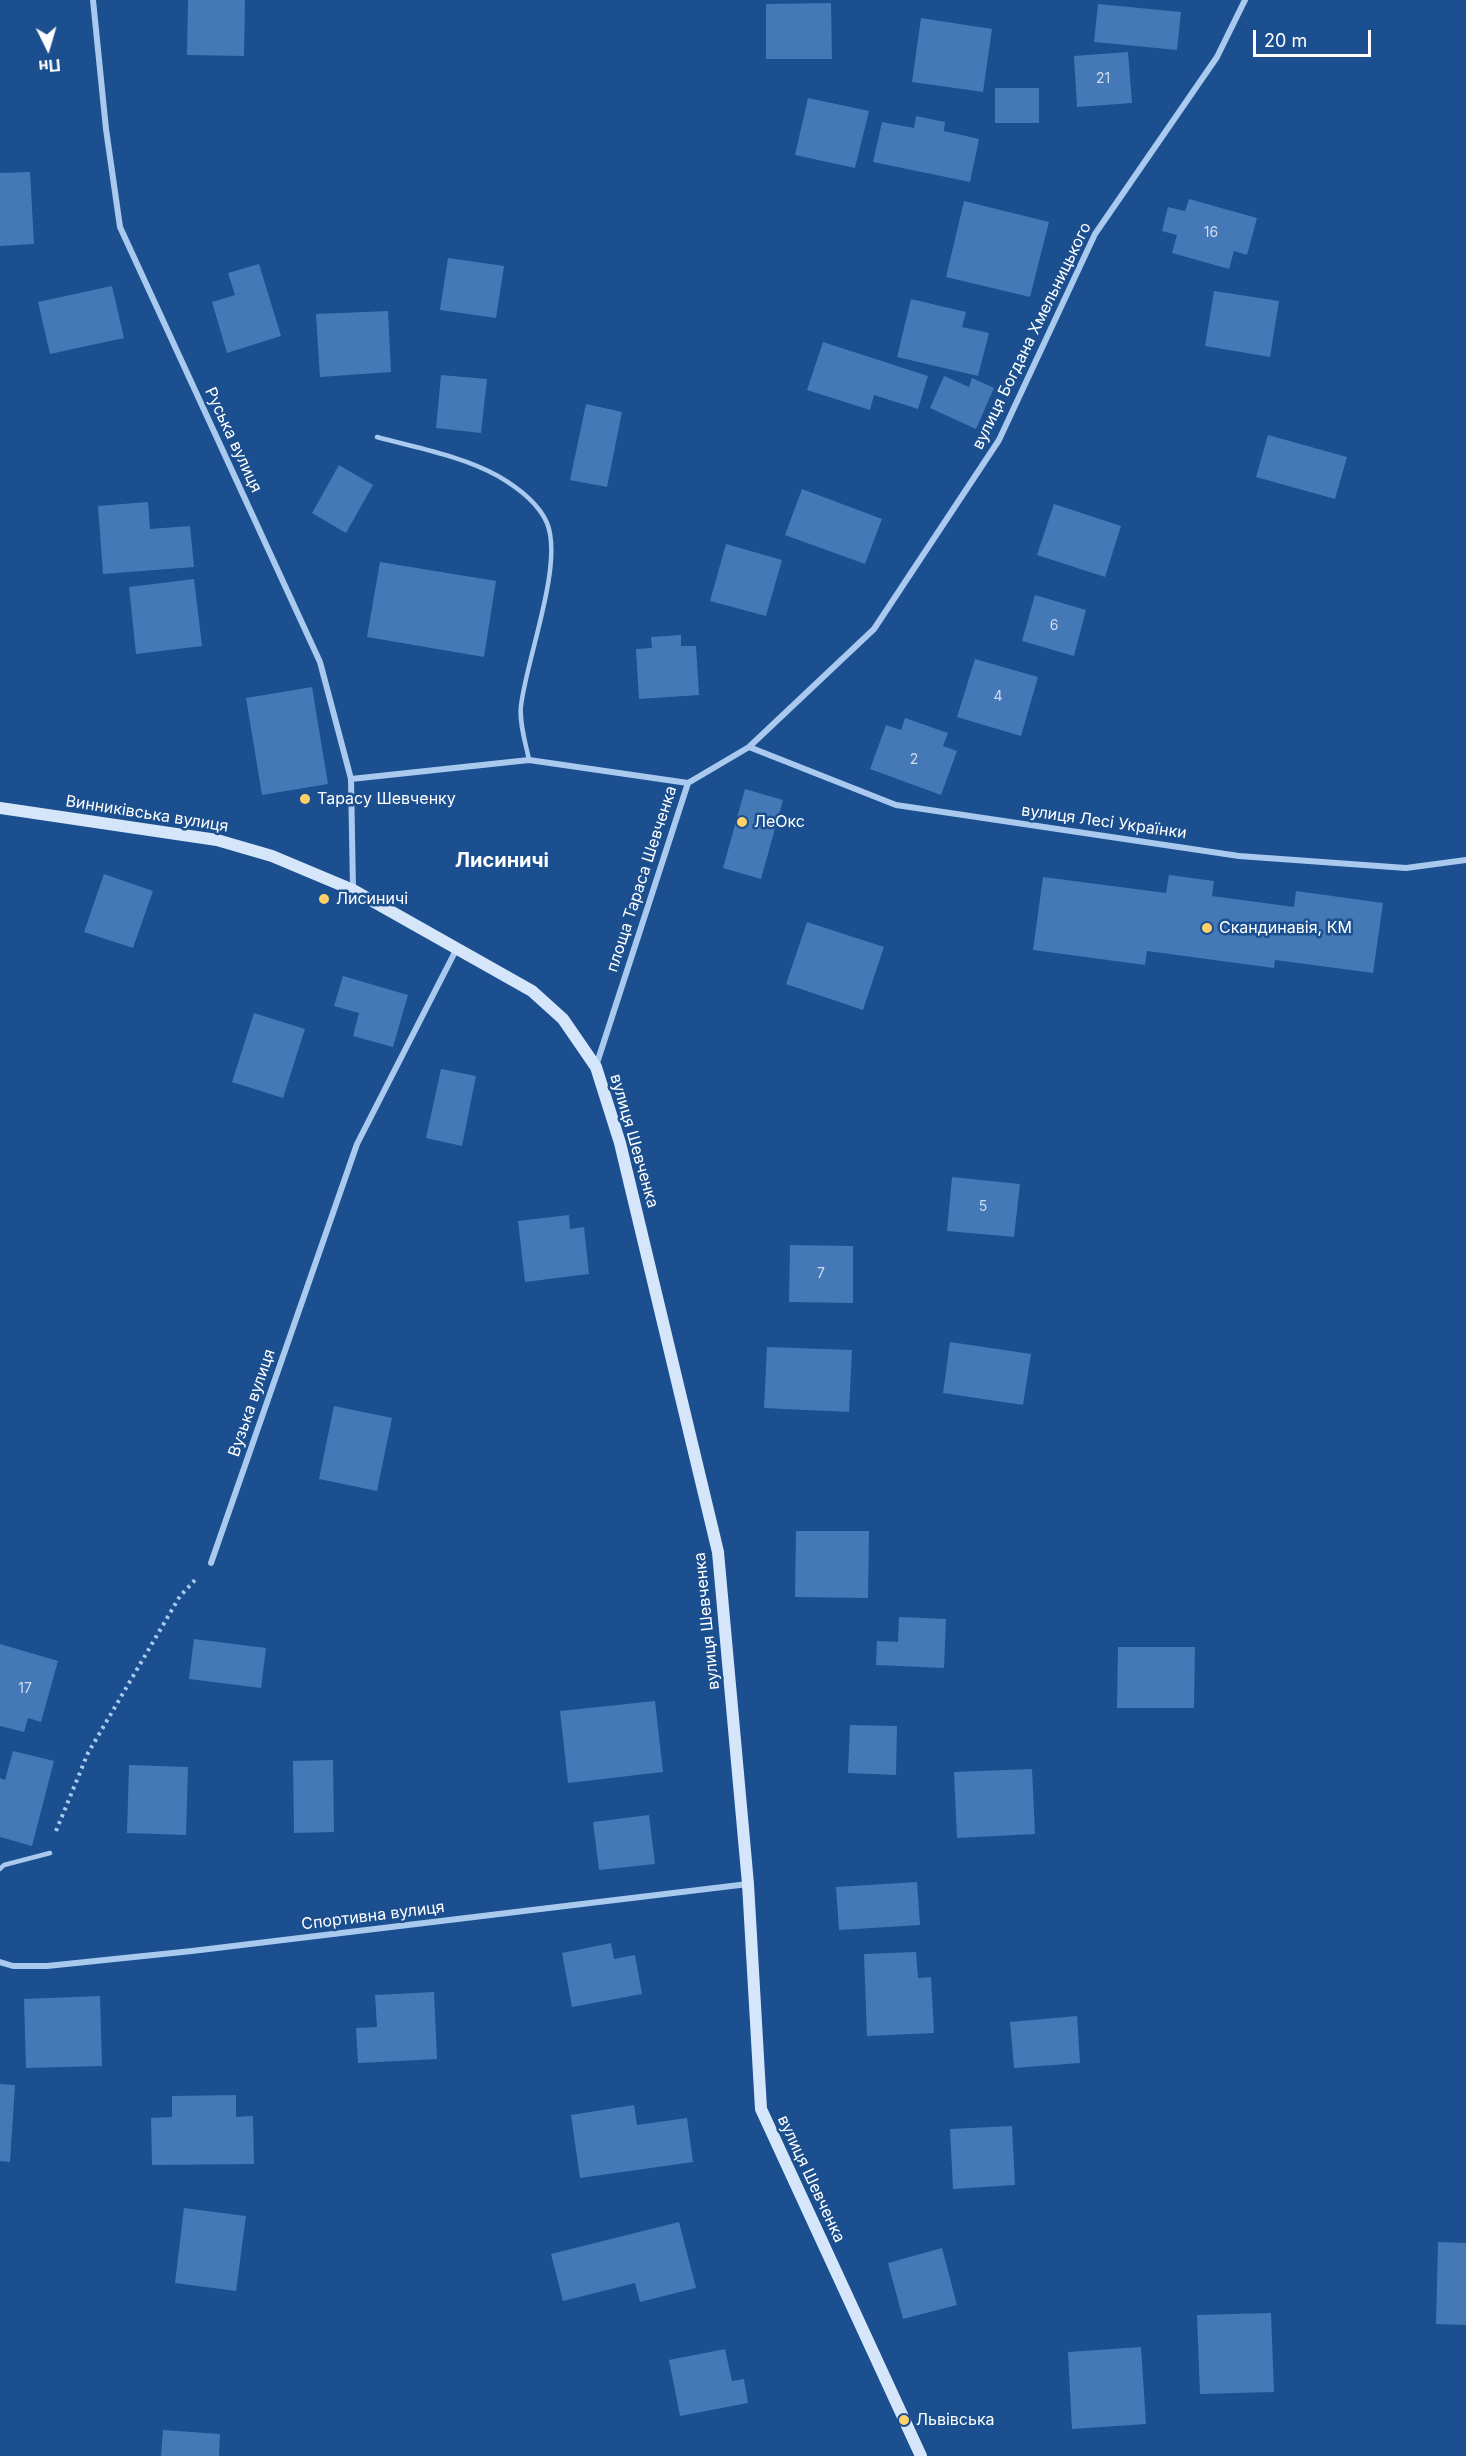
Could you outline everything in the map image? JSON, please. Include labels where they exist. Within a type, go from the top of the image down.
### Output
[{"type":"main road","name":"Винниківська вулиця","points":[[0,808],[217,840],[272,856],[353,890]]},
{"type":"main road","name":"вулиця Шевченка","points":[[353,890],[531,991],[563,1019],[596,1067],[620,1143],[718,1552],[748,1884],[760,2109],[921,2456]]},
{"type":"street","name":"Руська вулиця","points":[[93,0],[106,129],[120,227],[320,662],[351,779],[353,890]]},
{"type":"street","name":"вулиця Богдана Хмельницького","points":[[688,783],[749,747],[874,628],[999,440],[1095,234],[1218,57],[1245,0]]},
{"type":"street","name":"вулиця Лесі Українки","points":[[749,747],[896,805],[1239,856],[1406,868],[1466,860]]},
{"type":"street","name":"площа Тараса Шевченка","points":[[351,779],[529,760],[688,783],[596,1067]]},
{"type":"street","name":"Вузька вулиця","points":[[210,1563],[357,1144],[457,948]]},
{"type":"street","name":"Спортивна вулиця","points":[[0,1962],[13,1966],[47,1966],[192,1951],[748,1884]]},
{"type":"lane","points":[[377,437],[470,464],[498,476],[520,490],[535,505],[547,523],[551,540],[549,578],[520,708],[529,760]]},
{"type":"lane","points":[[0,1869],[4,1865],[50,1853]]},
{"type":"path","points":[[50,1853],[54,1835],[88,1753],[180,1596],[210,1563]]},
{"type":"building","points":[[188,0],[245,0],[244,56],[187,55]]},
{"type":"building","points":[[831,3],[832,59],[766,59],[766,4]]},
{"type":"building","points":[[1098,4],[1181,12],[1177,50],[1094,42]]},
{"type":"building","points":[[921,18],[992,29],[983,92],[912,82]]},
{"type":"building","points":[[1128,52],[1132,103],[1077,107],[1074,56]]},
{"type":"building","points":[[995,88],[1039,88],[1039,123],[995,123]]},
{"type":"building","points":[[808,98],[869,111],[855,168],[795,155]]},
{"type":"building","points":[[916,116],[945,122],[944,131],[979,139],[970,182],[873,162],[882,122],[914,128]]},
{"type":"building","points":[[30,172],[34,244],[0,246],[0,173]]},
{"type":"building","points":[[1189,199],[1257,218],[1247,255],[1234,251],[1229,269],[1172,253],[1177,235],[1162,231],[1168,207],[1185,211]]},
{"type":"building","points":[[964,201],[1049,222],[1030,297],[946,277]]},
{"type":"building","points":[[448,258],[504,266],[496,318],[440,310]]},
{"type":"building","points":[[259,264],[281,336],[227,353],[212,302],[235,295],[228,273]]},
{"type":"building","points":[[112,286],[124,338],[50,354],[38,302]]},
{"type":"building","points":[[1214,291],[1279,301],[1270,357],[1205,346]]},
{"type":"building","points":[[911,299],[966,312],[962,327],[989,333],[978,376],[897,357]]},
{"type":"building","points":[[388,311],[391,372],[320,377],[316,314]]},
{"type":"building","points":[[823,342],[928,376],[918,409],[874,395],[870,410],[807,390]]},
{"type":"building","points":[[441,375],[487,379],[481,433],[436,428]]},
{"type":"building","points":[[944,376],[969,387],[972,378],[994,388],[976,429],[930,408]]},
{"type":"building","points":[[586,404],[622,412],[607,487],[570,480]]},
{"type":"building","points":[[1268,435],[1347,457],[1335,499],[1256,477]]},
{"type":"building","points":[[339,465],[373,485],[346,533],[312,513]]},
{"type":"building","points":[[802,489],[882,519],[865,564],[785,535]]},
{"type":"building","points":[[148,502],[150,529],[190,526],[194,567],[103,574],[98,506]]},
{"type":"building","points":[[1054,504],[1121,526],[1105,577],[1037,555]]},
{"type":"building","points":[[726,544],[782,560],[766,616],[710,601]]},
{"type":"building","points":[[380,562],[496,581],[484,657],[367,637]]},
{"type":"building","points":[[194,579],[202,646],[136,654],[129,587]]},
{"type":"building","points":[[1035,595],[1086,610],[1074,656],[1022,641]]},
{"type":"building","points":[[681,635],[681,646],[696,646],[699,695],[639,699],[636,649],[652,648],[651,637]]},
{"type":"building","points":[[975,659],[1038,677],[1021,736],[957,717]]},
{"type":"building","points":[[312,687],[328,784],[262,795],[246,698]]},
{"type":"building","points":[[905,718],[948,733],[943,746],[957,751],[941,795],[870,769],[886,725],[901,730]]},
{"type":"building","points":[[745,789],[783,800],[761,879],[723,868]]},
{"type":"building","points":[[104,874],[153,891],[133,948],[84,932]]},
{"type":"building","name":"Скандинавія, КМ","points":[[1169,875],[1214,881],[1212,896],[1294,907],[1296,891],[1383,903],[1373,973],[1275,960],[1274,968],[1147,951],[1145,965],[1033,950],[1043,877],[1166,893]]},
{"type":"building","points":[[807,922],[884,947],[863,1010],[786,984]]},
{"type":"building","points":[[343,976],[408,995],[393,1047],[353,1036],[359,1013],[334,1006]]},
{"type":"building","points":[[254,1013],[305,1029],[283,1098],[232,1082]]},
{"type":"building","points":[[441,1069],[476,1076],[462,1146],[426,1138]]},
{"type":"building","points":[[952,1177],[1020,1184],[1014,1237],[947,1231]]},
{"type":"building","points":[[569,1215],[570,1229],[584,1227],[589,1274],[525,1282],[518,1221]]},
{"type":"building","points":[[790,1245],[853,1246],[853,1303],[789,1302]]},
{"type":"building","points":[[950,1342],[1031,1354],[1023,1405],[943,1393]]},
{"type":"building","points":[[767,1347],[852,1350],[849,1412],[764,1408]]},
{"type":"building","points":[[334,1406],[392,1418],[377,1491],[319,1479]]},
{"type":"building","points":[[796,1531],[869,1531],[868,1598],[795,1597]]},
{"type":"building","points":[[899,1617],[946,1619],[944,1668],[876,1665],[877,1641],[898,1642]]},
{"type":"building","points":[[194,1639],[266,1648],[261,1688],[189,1679]]},
{"type":"building","points":[[0,1644],[58,1661],[41,1722],[28,1718],[24,1732],[0,1726]]},
{"type":"building","points":[[1118,1647],[1195,1647],[1194,1708],[1117,1708]]},
{"type":"building","points":[[655,1701],[663,1772],[568,1783],[560,1711]]},
{"type":"building","points":[[850,1725],[897,1726],[896,1775],[848,1773]]},
{"type":"building","points":[[13,1751],[54,1761],[32,1846],[0,1837],[0,1778],[5,1780]]},
{"type":"building","points":[[333,1760],[334,1832],[294,1833],[293,1761]]},
{"type":"building","points":[[129,1765],[188,1767],[186,1835],[127,1833]]},
{"type":"building","points":[[1032,1769],[1035,1834],[957,1838],[954,1772]]},
{"type":"building","points":[[649,1815],[655,1864],[599,1870],[593,1822]]},
{"type":"building","points":[[917,1882],[920,1925],[839,1930],[836,1887]]},
{"type":"building","points":[[611,1943],[614,1959],[635,1955],[642,1994],[572,2007],[562,1953]]},
{"type":"building","points":[[916,1952],[918,1978],[931,1977],[934,2033],[867,2036],[864,1954]]},
{"type":"building","points":[[434,1992],[437,2059],[358,2063],[356,2028],[377,2027],[375,1995]]},
{"type":"building","points":[[100,1996],[102,2066],[26,2068],[24,1999]]},
{"type":"building","points":[[1077,2016],[1080,2063],[1014,2068],[1010,2022]]},
{"type":"building","points":[[0,2084],[15,2085],[10,2162],[0,2161]]},
{"type":"building","points":[[236,2095],[236,2117],[253,2116],[254,2164],[152,2165],[151,2118],[172,2117],[172,2096]]},
{"type":"building","points":[[634,2105],[637,2125],[687,2118],[693,2162],[580,2178],[571,2115]]},
{"type":"building","points":[[1012,2126],[1015,2185],[953,2189],[950,2129]]},
{"type":"building","points":[[184,2208],[246,2216],[236,2291],[175,2283]]},
{"type":"building","points":[[679,2222],[696,2288],[640,2302],[635,2283],[563,2301],[551,2254]]},
{"type":"building","points":[[1438,2242],[1466,2243],[1466,2325],[1436,2324]]},
{"type":"building","points":[[942,2248],[957,2305],[903,2319],[888,2263]]},
{"type":"building","points":[[1271,2313],[1274,2392],[1200,2394],[1197,2315]]},
{"type":"building","points":[[1141,2347],[1146,2424],[1072,2429],[1068,2352]]},
{"type":"building","points":[[725,2349],[732,2381],[744,2379],[748,2403],[680,2416],[669,2360]]},
{"type":"building","points":[[163,2430],[220,2434],[219,2456],[161,2456]]},
{"type":"place","name":"Тарасу Шевченку","points":[[305,799]]},
{"type":"place","name":"ЛеОкс","points":[[742,822]]},
{"type":"place","name":"Лисиничі","points":[[324,899]]},
{"type":"place","name":"Скандинавія, КМ","points":[[1207,928]]},
{"type":"place","name":"Львівська","points":[[904,2420]]},
{"type":"district","name":"Лисиничі","points":[[502,861]]}]
